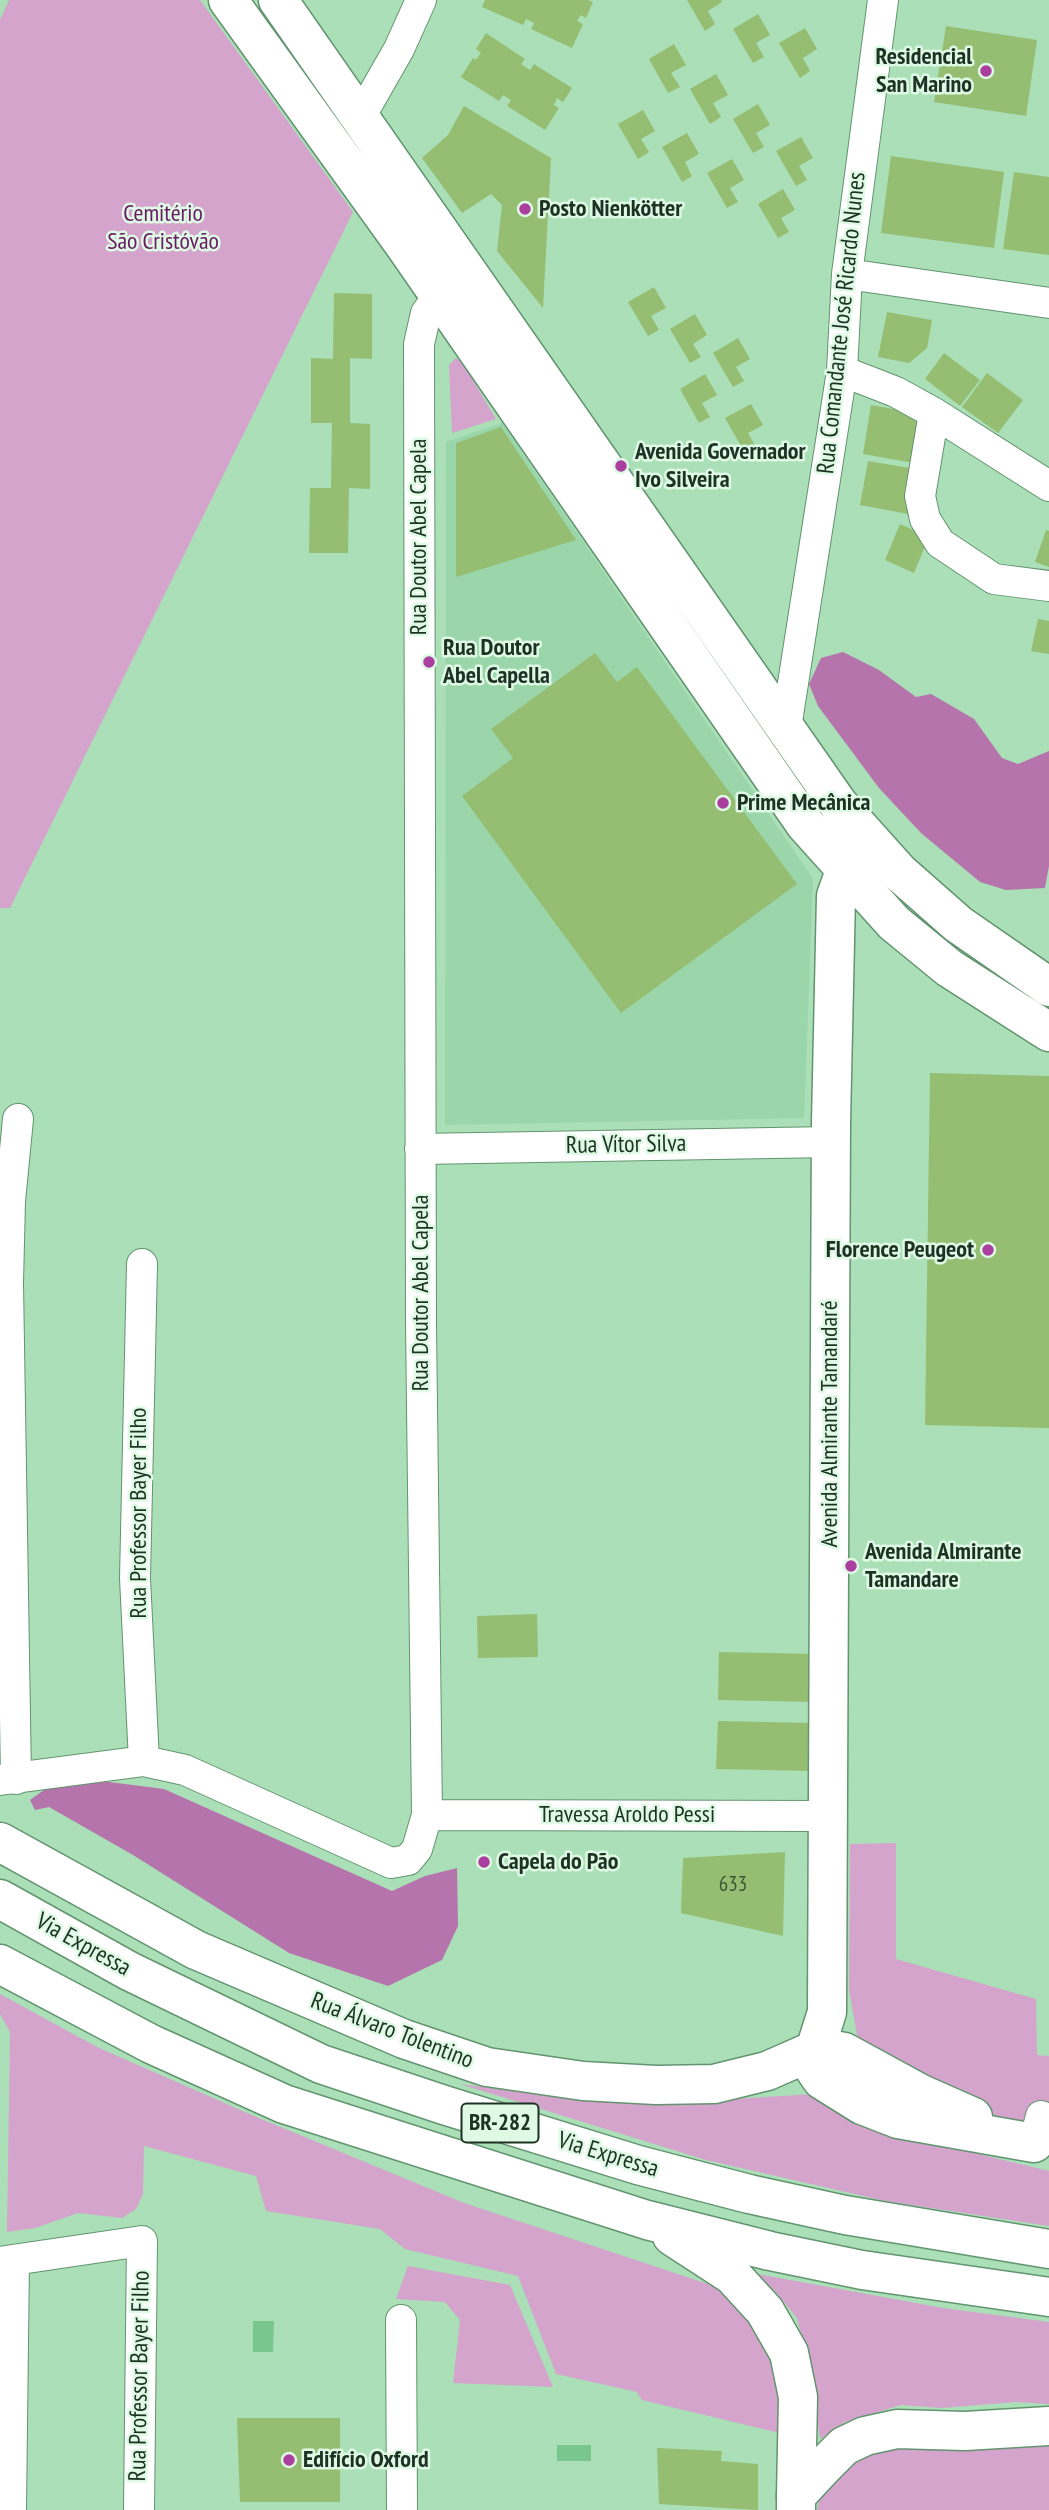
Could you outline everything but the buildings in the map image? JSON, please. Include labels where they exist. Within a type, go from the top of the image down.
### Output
[{"type":"main road","points":[[228,0],[439,295],[773,782],[845,871],[894,923],[948,968],[1049,1032]]},
{"type":"main road","points":[[278,0],[839,805],[899,872],[958,924],[1049,987]]},
{"type":"main road","points":[[439,295],[471,274]]},
{"type":"main road","name":"Avenida Almirante Tamandaré","points":[[845,871],[836,896],[831,1142],[828,2041],[815,2070],[822,2080],[862,2105],[898,2119],[1041,2136]]},
{"type":"main road","name":"Rua Álvaro Tolentino","points":[[0,1842],[196,1950],[404,2039],[487,2067],[583,2081],[656,2085],[714,2084],[767,2071],[828,2041]]},
{"type":"main road","name":"Via Expressa","points":[[0,1899],[129,1971],[321,2064],[638,2165],[724,2188],[845,2215],[1042,2249]]},
{"type":"main road","name":"Via Expressa","points":[[0,1964],[151,2044],[284,2104],[647,2220],[770,2251],[862,2270],[1044,2296]]},
{"type":"main road","points":[[647,2220],[732,2276],[765,2311],[789,2353],[798,2397],[796,2503]]},
{"type":"main road","points":[[796,2503],[844,2446],[865,2436],[897,2429],[965,2431],[1049,2426]]},
{"type":"street","points":[[359,119],[399,49],[421,0]]},
{"type":"street","name":"Rua Comandante José Ricardo Nunes","points":[[786,728],[842,371],[847,274],[883,0]]},
{"type":"street","points":[[847,274],[1049,303]]},
{"type":"street","name":"Rua Doutor Abel Capela","points":[[8,1779],[144,1761],[185,1770],[391,1863],[408,1860],[417,1849],[426,1815],[420,1149],[419,344],[426,313],[439,295]]},
{"type":"street","points":[[842,371],[896,392],[934,413],[1049,486]]},
{"type":"street","points":[[934,413],[920,496],[925,519],[940,543],[994,579],[1049,586]]},
{"type":"street","points":[[8,1779],[8,1283],[10,1201],[18,1119]]},
{"type":"street","name":"Rua Vítor Silva","points":[[420,1149],[831,1142]]},
{"type":"street","name":"Rua Professor Bayer Filho","points":[[142,1264],[135,1578],[144,1761]]},
{"type":"street","name":"Travessa Aroldo Pessi","points":[[426,1815],[828,1816]]},
{"type":"street","name":"Rua Professor Bayer Filho","points":[[7,2261],[142,2241],[138,2510]]},
{"type":"street","points":[[7,2261],[11,2510]]},
{"type":"street","points":[[401,2320],[402,2510]]},
{"type":"shaded area","points":[[502,423],[813,879],[804,1118],[445,1125],[446,442]]},
{"type":"shaded area","points":[[843,652],[879,670],[916,697],[931,694],[974,719],[1002,758],[1018,764],[1049,751],[1049,866],[1045,888],[1006,890],[980,882],[921,833],[879,788],[818,706],[809,684],[821,658]]},
{"type":"shaded area","points":[[101,1781],[164,1789],[392,1891],[425,1876],[457,1868],[458,1926],[442,1960],[388,1986],[289,1953],[133,1855],[49,1807],[35,1810],[30,1800],[48,1787]]},
{"type":"shaded area","points":[[253,2321],[274,2321],[273,2352],[253,2352]]},
{"type":"shaded area","points":[[557,2445],[591,2445],[591,2461],[557,2461]]},
{"type":"green space","name":"Cemitério São Cristóvão","points":[[9,0],[200,0],[353,212],[10,908],[0,908],[0,20]]},
{"type":"green space","points":[[456,358],[462,362],[496,419],[452,433],[449,365]]},
{"type":"green space","points":[[896,1843],[896,1959],[1036,1999],[1037,2055],[1049,2056],[1049,2134],[985,2112],[893,2066],[857,2035],[849,1990],[850,1844]]},
{"type":"green space","points":[[0,1994],[97,2047],[464,2203],[729,2291],[767,2330],[788,2435],[642,2400],[637,2392],[556,2374],[518,2276],[405,2249],[380,2229],[266,2211],[256,2176],[144,2146],[143,2194],[136,2209],[122,2218],[78,2213],[35,2228],[7,2232],[10,2032],[0,2014]]},
{"type":"green space","points":[[460,2084],[592,2101],[717,2100],[813,2094],[933,2143],[1049,2171],[1049,2226],[885,2201],[706,2160]]},
{"type":"green space","points":[[408,2266],[510,2285],[553,2387],[453,2383],[460,2320],[445,2302],[396,2299]]},
{"type":"green space","points":[[752,2273],[943,2308],[1049,2322],[1049,2404],[1015,2402],[942,2408],[901,2405],[845,2422],[820,2439],[808,2362],[797,2318],[774,2290]]},
{"type":"green space","points":[[1049,2438],[1049,2510],[817,2510],[821,2492],[869,2449]]},
{"type":"place","name":"Residencial San Marino","points":[[986,71]]},
{"type":"place","name":"Posto Nienkötter","points":[[525,209]]},
{"type":"place","name":"Avenida Governador Ivo Silveira","points":[[621,466]]},
{"type":"place","name":"Rua Doutor Abel Capella","points":[[429,662]]},
{"type":"place","name":"Prime Mecânica","points":[[723,803]]},
{"type":"place","name":"Florence Peugeot","points":[[988,1250]]},
{"type":"place","name":"Avenida Almirante Tamandare","points":[[851,1566]]},
{"type":"place","name":"Capela do Pão","points":[[484,1862]]},
{"type":"place","name":"Edifício Oxford","points":[[289,2460]]}]
